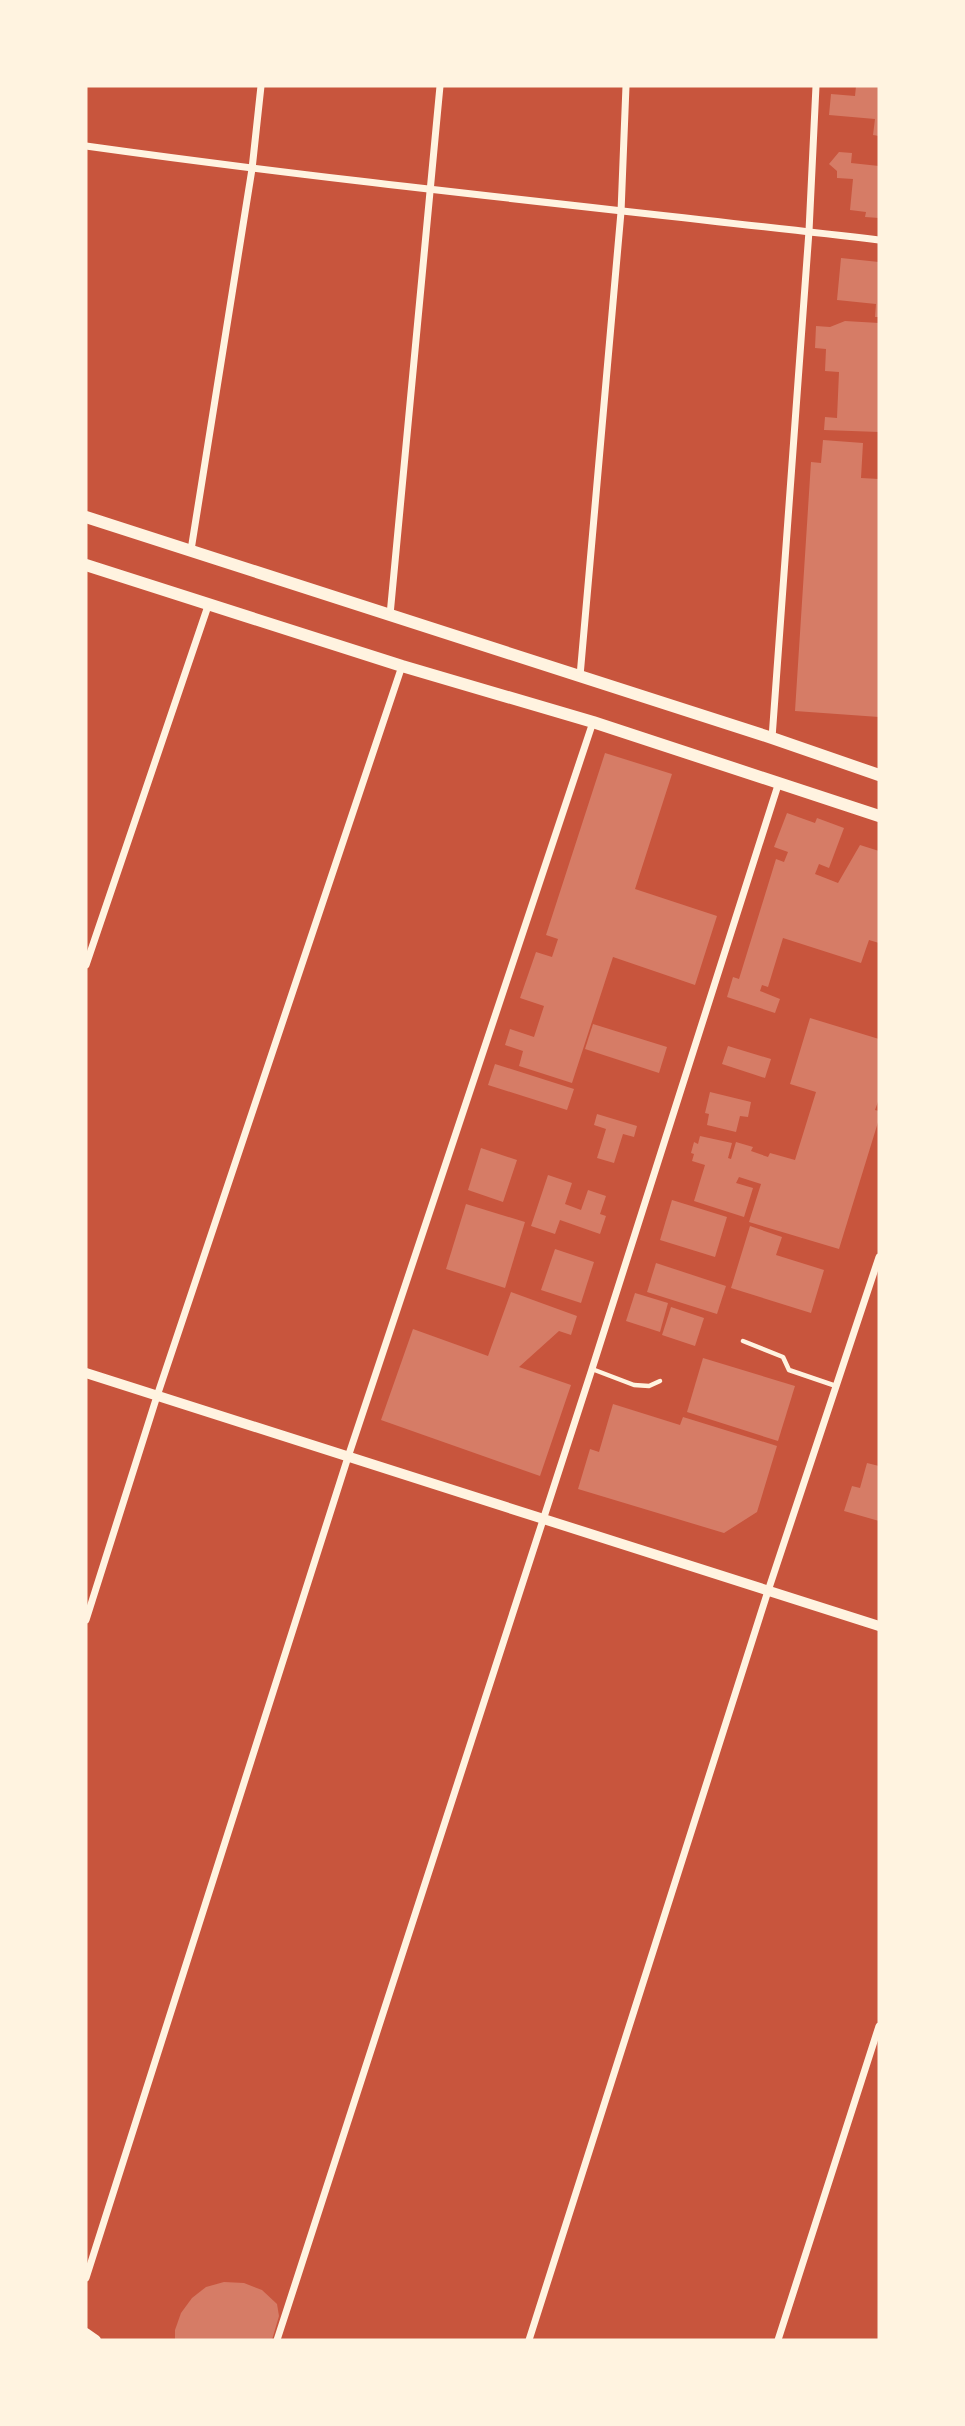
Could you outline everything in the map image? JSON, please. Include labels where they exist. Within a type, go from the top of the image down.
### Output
[{"type":"main road","points":[[86,517],[879,775]]},
{"type":"main road","points":[[86,565],[402,666],[593,722],[879,816]]},
{"type":"street","points":[[191,550],[252,169],[261,86]]},
{"type":"street","points":[[390,615],[440,86]]},
{"type":"street","points":[[580,676],[621,212],[626,86]]},
{"type":"street","points":[[772,738],[809,231],[816,86]]},
{"type":"street","points":[[86,146],[431,191],[879,240]]},
{"type":"street","points":[[86,965],[209,603]]},
{"type":"street","points":[[86,1620],[157,1396],[402,666]]},
{"type":"street","points":[[86,2278],[348,1457],[593,722]]},
{"type":"street","points":[[277,2340],[592,1369],[779,781]]},
{"type":"street","points":[[529,2340],[768,1591],[879,1256]]},
{"type":"street","points":[[86,1373],[879,1626]]},
{"type":"street","points":[[778,2340],[879,2026]]},
{"type":"street","points":[[86,2333],[96,2340]]},
{"type":"lane","points":[[743,1341],[783,1357],[789,1370],[836,1386]]},
{"type":"lane","points":[[592,1369],[634,1385],[649,1386],[660,1381]]},
{"type":"building","points":[[856,86],[879,86],[879,136],[873,135],[875,119],[829,115],[831,94],[855,96]]},
{"type":"building","points":[[839,152],[852,153],[851,163],[879,166],[879,218],[865,217],[866,212],[850,210],[853,179],[837,178],[837,171],[829,164]]},
{"type":"building","points":[[841,258],[879,262],[879,317],[875,317],[876,304],[837,300]]},
{"type":"building","points":[[845,321],[879,323],[879,432],[824,430],[825,417],[837,418],[839,372],[825,371],[826,349],[815,348],[816,326],[830,327]]},
{"type":"building","points":[[823,440],[863,443],[861,478],[879,479],[879,717],[795,711],[811,462],[821,463]]},
{"type":"building","points":[[605,753],[672,774],[635,889],[717,916],[695,985],[613,957],[572,1083],[519,1066],[523,1051],[505,1045],[510,1029],[534,1037],[544,1006],[520,998],[536,952],[552,957],[558,939],[546,935]]},
{"type":"building","points":[[787,813],[815,823],[817,818],[844,828],[829,868],[819,864],[815,874],[838,883],[860,845],[879,851],[879,943],[869,940],[861,963],[783,938],[768,987],[762,985],[760,991],[780,999],[775,1013],[727,997],[733,977],[739,979],[776,859],[784,862],[788,852],[774,847]]},
{"type":"building","points":[[810,1018],[879,1039],[879,1099],[875,1110],[879,1111],[879,1119],[839,1249],[749,1222],[761,1184],[739,1177],[736,1183],[753,1188],[744,1217],[694,1201],[705,1165],[692,1161],[694,1142],[698,1144],[700,1136],[732,1143],[728,1158],[731,1159],[736,1142],[753,1147],[751,1151],[768,1157],[770,1153],[795,1160],[816,1092],[790,1084]]},
{"type":"building","points":[[593,1024],[667,1047],[659,1073],[585,1049]]},
{"type":"building","points":[[728,1046],[771,1059],[765,1078],[722,1064]]},
{"type":"building","points":[[495,1064],[574,1089],[567,1110],[488,1085]]},
{"type":"building","points":[[710,1092],[751,1102],[748,1117],[740,1116],[736,1132],[707,1125],[709,1114],[705,1113]]},
{"type":"building","points":[[597,1114],[637,1126],[634,1137],[623,1134],[614,1163],[597,1158],[606,1129],[594,1125]]},
{"type":"building","points":[[481,1148],[517,1160],[503,1202],[468,1190]]},
{"type":"building","points":[[548,1175],[572,1183],[565,1204],[581,1210],[588,1190],[606,1196],[600,1214],[606,1216],[600,1234],[560,1220],[555,1234],[531,1226]]},
{"type":"building","points":[[672,1200],[727,1217],[715,1257],[660,1240]]},
{"type":"building","points":[[466,1204],[525,1222],[505,1288],[446,1269]]},
{"type":"building","points":[[750,1226],[782,1237],[776,1255],[824,1270],[811,1313],[731,1288]]},
{"type":"building","points":[[555,1249],[594,1262],[581,1303],[541,1290]]},
{"type":"building","points":[[656,1263],[726,1286],[717,1314],[647,1292]]},
{"type":"building","points":[[511,1292],[577,1316],[571,1335],[559,1331],[519,1367],[571,1385],[540,1476],[381,1420],[413,1329],[488,1356]]},
{"type":"building","points":[[635,1293],[668,1303],[660,1332],[626,1321]]},
{"type":"building","points":[[671,1307],[704,1318],[695,1346],[662,1335]]},
{"type":"building","points":[[703,1358],[795,1386],[778,1441],[687,1412]]},
{"type":"building","points":[[613,1404],[680,1425],[683,1417],[777,1446],[757,1512],[724,1533],[578,1489],[590,1449],[599,1452]]},
{"type":"building","points":[[867,1463],[879,1466],[879,1521],[844,1511],[852,1486],[860,1488]]},
{"type":"building","points":[[224,2282],[244,2283],[262,2290],[277,2304],[279,2316],[272,2340],[175,2340],[175,2330],[181,2313],[192,2298],[206,2287]]}]
